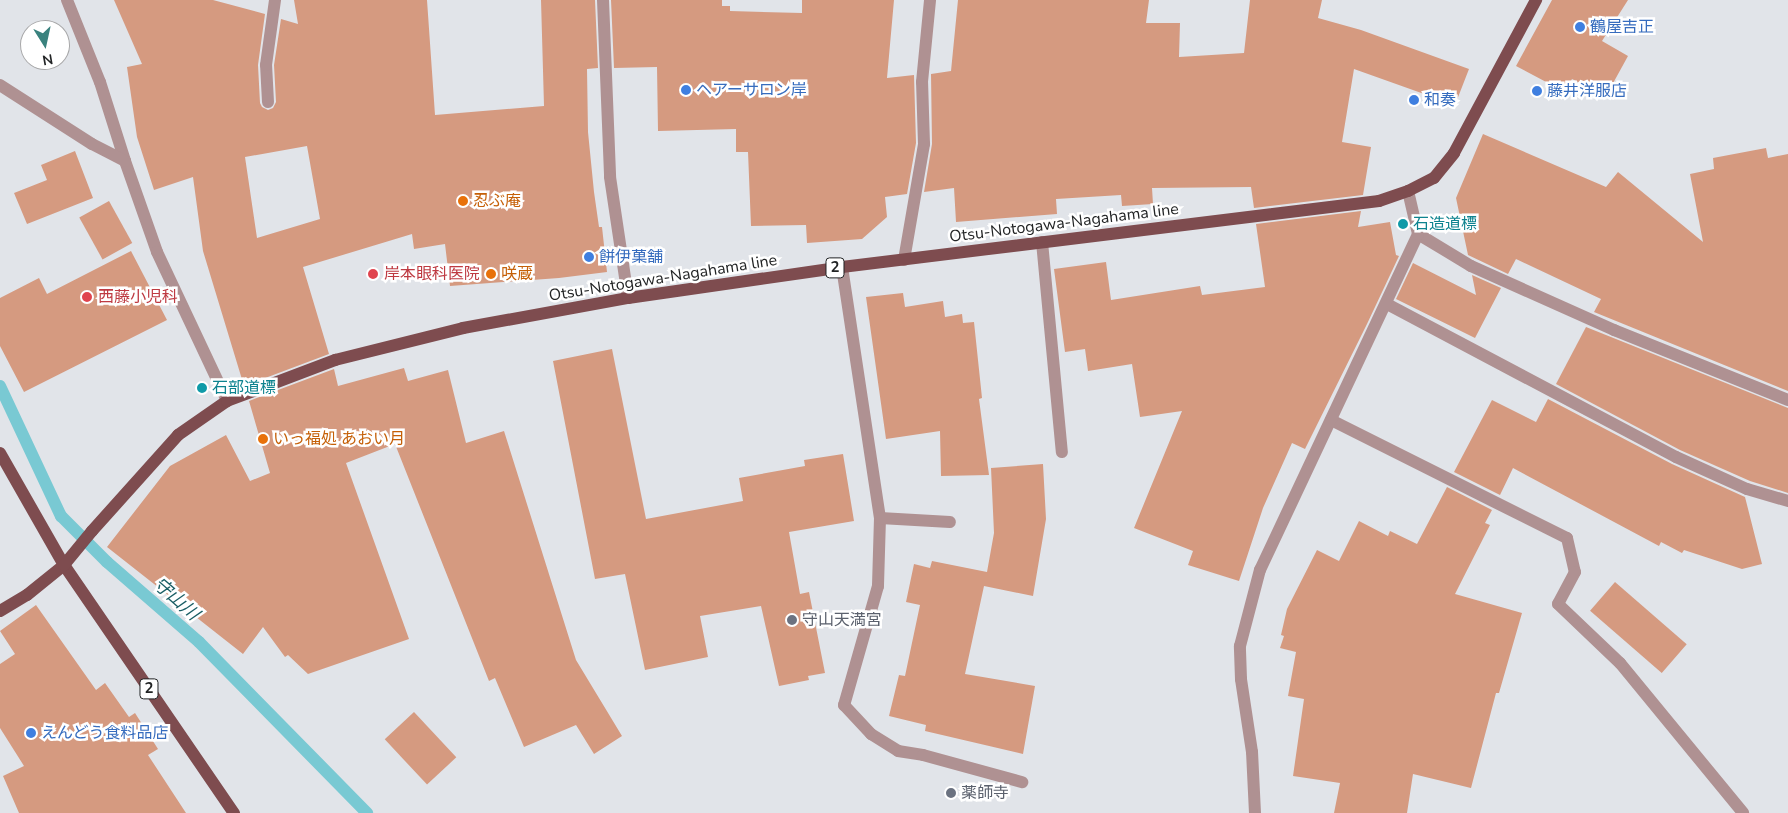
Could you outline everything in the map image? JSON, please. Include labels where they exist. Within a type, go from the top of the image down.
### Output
[{"type":"main road","name":"Otsu-Notogawa-Nagahama line","points":[[0,611],[27,595],[68,561],[92,531],[178,436],[227,400],[344,358],[463,328],[628,298],[842,267],[1379,201],[1408,191],[1434,178],[1454,153],[1536,0]]},
{"type":"main road","points":[[0,453],[68,561]]},
{"type":"main road","name":"2","points":[[68,561],[234,813]]},
{"type":"street","points":[[67,0],[100,82],[157,252],[227,400]]},
{"type":"street","points":[[268,102],[266,65],[275,0]]},
{"type":"street","points":[[603,0],[610,177],[628,298]]},
{"type":"street","points":[[904,260],[924,144],[922,82],[930,0]]},
{"type":"street","points":[[0,85],[92,144],[125,161]]},
{"type":"street","points":[[1255,813],[1252,752],[1241,679],[1240,646],[1260,570],[1387,304],[1418,234],[1408,191]]},
{"type":"street","points":[[1418,234],[1471,266],[1614,330],[1788,400]]},
{"type":"street","points":[[1042,242],[1062,452]]},
{"type":"street","points":[[842,267],[880,518],[878,586],[844,705],[871,734],[898,751],[923,755],[1022,782]]},
{"type":"street","points":[[1387,304],[1676,457],[1747,489],[1788,501]]},
{"type":"street","points":[[1331,420],[1567,538],[1575,572],[1558,604],[1620,663],[1744,813]]},
{"type":"street","points":[[880,518],[950,522]]},
{"type":"building","points":[[114,0],[213,0],[265,14],[258,65],[260,103],[262,107],[268,110],[273,108],[276,102],[274,65],[281,19],[298,24],[294,0],[427,0],[435,115],[544,106],[541,0],[595,0],[598,68],[587,69],[588,132],[594,192],[599,227],[602,227],[607,272],[559,278],[450,286],[445,244],[414,249],[412,234],[303,267],[329,354],[244,386],[203,251],[193,177],[154,190],[137,137],[127,67],[142,64]],"holes":[[[307,146],[320,219],[257,238],[245,157]]]},
{"type":"building","points":[[611,0],[722,0],[722,6],[730,6],[730,11],[802,13],[802,0],[894,0],[887,78],[914,75],[916,143],[907,194],[885,197],[887,217],[862,239],[807,243],[806,225],[751,226],[748,152],[736,152],[736,129],[658,131],[657,67],[614,68]]},
{"type":"building","points":[[958,0],[1149,0],[1146,23],[1180,23],[1179,57],[1244,53],[1250,0],[1322,0],[1318,18],[1361,30],[1469,69],[1455,105],[1354,69],[1342,142],[1371,147],[1363,195],[1254,208],[1251,187],[1152,188],[1153,204],[1122,206],[1121,195],[1056,199],[1057,214],[956,222],[954,188],[924,192],[932,144],[931,74],[951,71]]},
{"type":"building","points":[[1552,0],[1628,0],[1602,41],[1628,56],[1606,96],[1572,79],[1565,92],[1516,66]]},
{"type":"building","points":[[1483,134],[1606,187],[1618,172],[1703,242],[1690,174],[1714,169],[1713,158],[1766,148],[1768,158],[1788,154],[1788,391],[1594,312],[1601,299],[1516,259],[1508,274],[1468,255],[1456,198]]},
{"type":"building","points":[[75,151],[93,198],[27,224],[14,193],[47,180],[41,165]]},
{"type":"building","points":[[109,201],[132,243],[103,259],[79,217]]},
{"type":"building","points":[[1361,211],[1358,227],[1390,222],[1396,255],[1399,256],[1367,324],[1305,449],[1292,443],[1263,508],[1239,581],[1188,565],[1193,551],[1134,528],[1182,411],[1140,417],[1132,364],[1088,371],[1085,349],[1065,352],[1054,269],[1106,262],[1111,300],[1200,286],[1202,295],[1265,287],[1256,224]]},
{"type":"building","points":[[131,251],[167,320],[24,392],[0,346],[0,298],[39,278],[47,294]]},
{"type":"building","points":[[1413,263],[1476,295],[1472,275],[1501,288],[1475,338],[1396,299]]},
{"type":"building","points":[[903,293],[905,307],[943,301],[945,317],[962,314],[963,323],[974,322],[982,398],[979,399],[989,475],[941,476],[940,431],[886,439],[866,297]]},
{"type":"building","points":[[1586,327],[1788,408],[1788,493],[1750,481],[1680,450],[1556,384]]},
{"type":"building","points":[[612,349],[646,519],[743,501],[739,478],[805,466],[804,460],[843,454],[854,521],[789,532],[800,594],[809,592],[825,673],[808,676],[809,680],[779,686],[761,606],[700,616],[708,657],[645,670],[625,574],[595,579],[553,361]]},
{"type":"building","points":[[404,368],[408,381],[448,370],[466,443],[504,431],[576,660],[622,736],[594,754],[576,725],[524,747],[495,678],[489,681],[395,444],[346,463],[409,639],[308,674],[288,655],[285,657],[263,627],[243,654],[107,547],[170,466],[226,435],[250,481],[270,473],[249,401],[334,369],[338,386]]},
{"type":"building","points":[[1548,399],[1672,464],[1745,497],[1762,564],[1742,569],[1684,550],[1682,553],[1661,542],[1659,546],[1513,468],[1500,495],[1454,472],[1492,400],[1536,422]]},
{"type":"building","points":[[1043,464],[1046,519],[1033,596],[984,586],[965,674],[1035,686],[1023,754],[925,731],[926,725],[889,716],[899,675],[905,676],[920,605],[906,602],[914,564],[930,568],[932,561],[987,572],[994,533],[991,468]]},
{"type":"building","points":[[1447,487],[1492,510],[1485,523],[1490,525],[1455,594],[1522,613],[1499,693],[1496,693],[1471,788],[1413,774],[1407,813],[1334,813],[1340,783],[1293,776],[1304,699],[1288,696],[1296,652],[1280,648],[1284,636],[1281,635],[1287,609],[1317,550],[1339,561],[1359,521],[1388,536],[1390,531],[1417,544]]},
{"type":"building","points":[[1615,582],[1687,644],[1662,673],[1590,611]]},
{"type":"building","points":[[36,605],[96,690],[105,683],[129,717],[135,713],[158,749],[148,755],[186,813],[19,813],[3,776],[24,766],[0,728],[0,664],[15,654],[0,631]]},
{"type":"building","points":[[414,712],[456,757],[427,785],[385,739]]},
{"type":"waterway","name":"守山川","points":[[0,386],[61,516],[107,562],[199,642],[367,813]]},
{"type":"place","name":"鶴屋吉正","points":[[1580,27]]},
{"type":"place","name":"ヘアーサロン岸","points":[[686,90]]},
{"type":"place","name":"藤井洋服店","points":[[1537,91]]},
{"type":"place","name":"和奏","points":[[1414,100]]},
{"type":"place","name":"忍ぶ庵","points":[[463,201]]},
{"type":"place","name":"石造道標","points":[[1403,224]]},
{"type":"place","name":"餅伊菓舗","points":[[589,257]]},
{"type":"place","name":"岸本眼科医院","points":[[373,274]]},
{"type":"place","name":"咲蔵","points":[[491,274]]},
{"type":"place","name":"西藤小児科","points":[[87,297]]},
{"type":"place","name":"石部道標","points":[[202,388]]},
{"type":"place","name":"いっ福処 あおい月","points":[[263,439]]},
{"type":"place","name":"守山天満宮","points":[[792,620]]},
{"type":"place","name":"えんどう食料品店","points":[[31,733]]},
{"type":"place","name":"薬師寺","points":[[951,793]]}]
